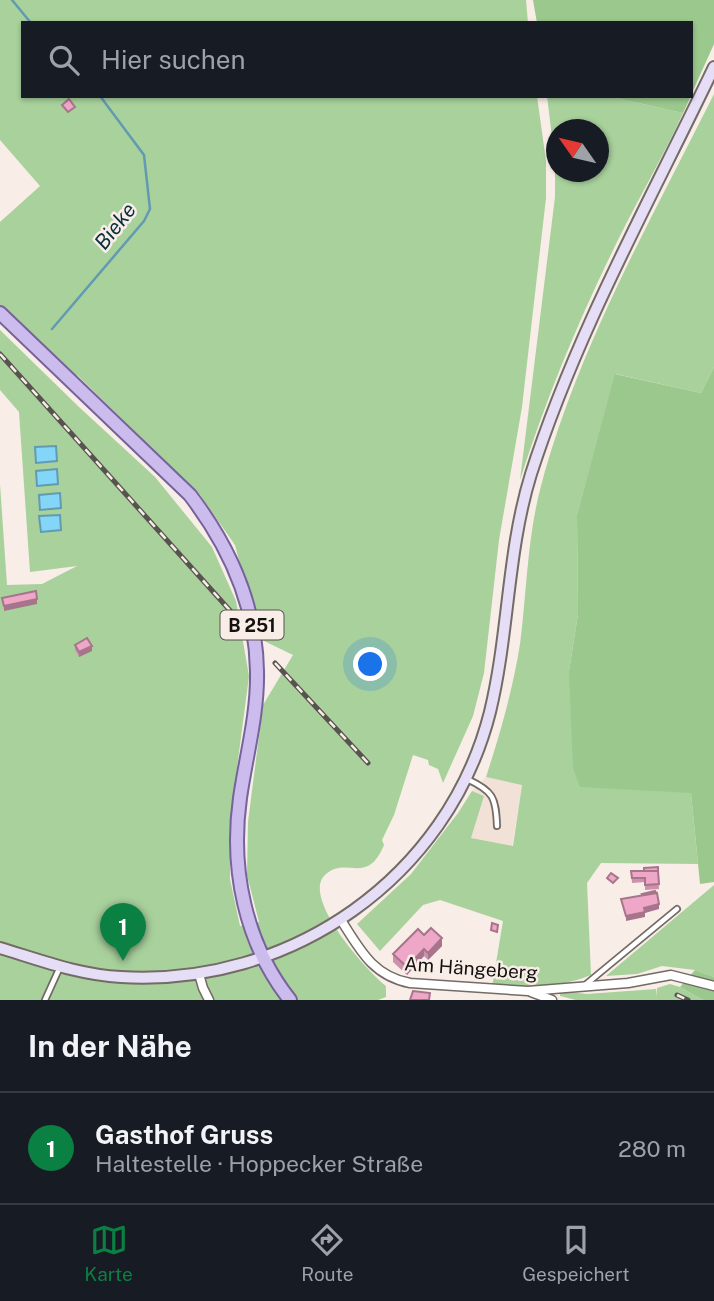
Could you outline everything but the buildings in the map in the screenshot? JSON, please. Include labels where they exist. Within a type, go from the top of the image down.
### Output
[{"type":"main road","points":[[0,948],[60,966],[118,977],[199,974],[219,970],[307,939],[341,920],[373,897],[414,857],[444,817],[466,778],[490,712],[515,541],[526,493],[582,335],[714,67]]},
{"type":"main road","name":"B 251","points":[[0,313],[190,495],[222,542],[239,579],[249,609],[257,671],[253,728],[240,801],[237,862],[247,918],[264,956],[290,1000]]},
{"type":"street","name":"Am Hängeberg","points":[[341,920],[376,968],[392,978],[410,983],[528,990],[628,984],[671,975],[714,986]]},
{"type":"street","points":[[199,974],[202,988],[209,1000]]},
{"type":"street","points":[[528,990],[552,1000]]},
{"type":"lane","points":[[466,778],[491,793],[496,807],[496,826]]},
{"type":"lane","points":[[585,986],[677,909]]},
{"type":"lane","points":[[45,1000],[60,966]]},
{"type":"shaded area","points":[[486,777],[522,784],[512,847],[471,838],[484,796],[472,791]]},
{"type":"green space","points":[[0,0],[526,0],[528,21],[21,21],[21,98],[537,98],[546,161],[546,198],[522,407],[499,540],[484,673],[473,716],[443,783],[438,769],[429,765],[428,760],[413,755],[394,815],[382,840],[384,845],[371,864],[334,869],[326,874],[320,885],[321,899],[328,915],[365,966],[386,986],[386,997],[378,1000],[0,1000],[0,484],[7,585],[42,584],[77,566],[30,572],[19,412],[0,390],[0,330],[155,477],[212,547],[236,601],[249,676],[230,821],[230,879],[240,926],[259,922],[247,875],[248,822],[263,705],[293,655],[260,639],[235,545],[200,495],[77,375],[73,380],[0,306],[0,222],[40,186],[0,140]]},
{"type":"green space","points":[[533,0],[714,0],[714,44],[693,91],[693,21],[537,21]]},
{"type":"green space","points":[[714,94],[714,367],[701,393],[616,374],[577,515],[578,614],[569,671],[691,793],[698,864],[601,863],[587,883],[591,975],[555,985],[492,987],[503,921],[440,900],[423,905],[380,951],[357,924],[411,874],[472,791],[484,796],[471,838],[513,846],[522,785],[486,777],[506,711],[517,661],[530,545],[541,486],[556,434],[595,335]]},
{"type":"green space","points":[[547,98],[616,98],[683,113],[589,300],[552,389],[520,480],[555,182],[609,182],[609,119],[550,119]]},
{"type":"green space","points":[[616,98],[690,98],[683,113]]},
{"type":"green space","points":[[714,367],[714,882],[700,884],[691,793],[580,787],[573,768],[569,671],[578,614],[577,515],[615,374],[701,393]]},
{"type":"green space","points":[[714,885],[714,977],[695,970],[662,966],[637,974],[606,976]]},
{"type":"green space","points":[[695,970],[714,977],[714,1000],[703,1000],[680,987]]},
{"type":"green space","points":[[670,984],[703,1000],[576,1000],[560,996],[560,991],[587,994],[656,989],[656,997],[657,988]]},
{"type":"water","points":[[56,446],[57,461],[36,463],[35,447]]},
{"type":"water","points":[[57,469],[58,484],[37,486],[36,471]]},
{"type":"water","points":[[60,493],[61,508],[40,510],[39,495]]},
{"type":"water","points":[[60,515],[61,530],[41,532],[39,516]]},
{"type":"waterway","name":"Bieke","points":[[12,0],[29,21]]},
{"type":"waterway","name":"Bieke","points":[[52,329],[144,221],[150,209],[144,155],[101,98]]},
{"type":"railway","points":[[0,354],[234,615]]},
{"type":"railway","points":[[275,663],[368,763]]},
{"type":"railway","points":[[677,995],[688,1000]]},
{"type":"place","name":"Gasthof Gruss","points":[[123,961]]}]
